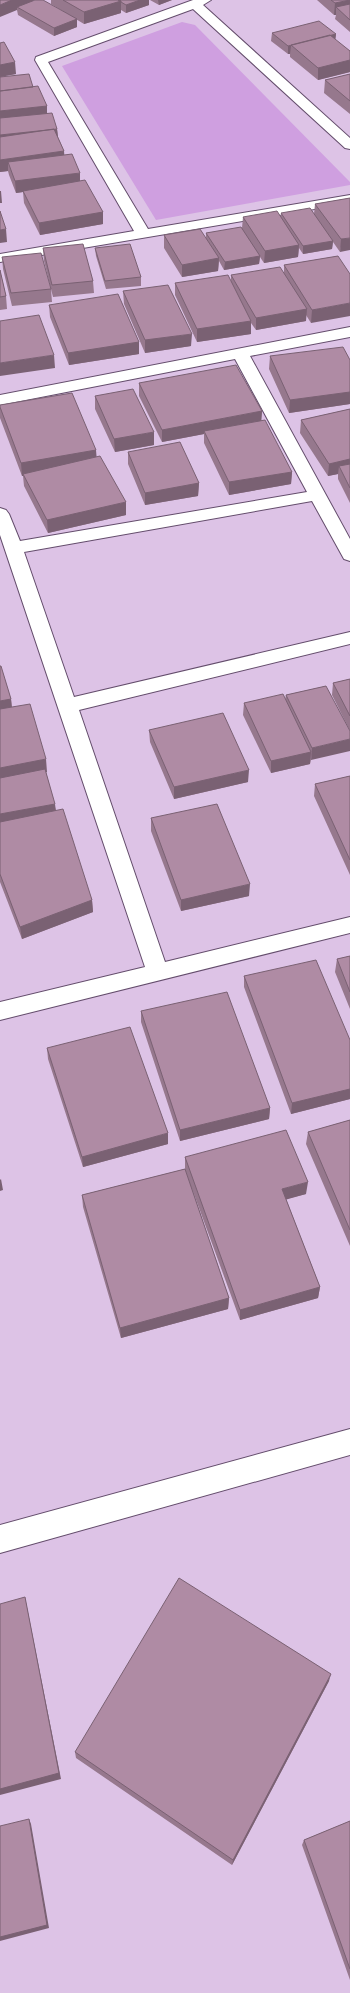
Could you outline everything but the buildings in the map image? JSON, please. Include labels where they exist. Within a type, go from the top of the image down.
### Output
[{"type":"street","points":[[144,235],[41,60],[200,2],[350,145]]},
{"type":"street","points":[[0,258],[144,235],[350,199]]},
{"type":"street","points":[[0,400],[350,332]]},
{"type":"street","points":[[240,353],[350,555]]},
{"type":"street","points":[[14,548],[318,495]]},
{"type":"street","points":[[0,514],[14,548],[158,972]]},
{"type":"street","points":[[67,706],[350,638]]},
{"type":"street","points":[[0,1011],[350,925]]},
{"type":"street","points":[[0,1539],[350,1442]]},
{"type":"shaded area","points":[[182,22],[195,25],[350,182],[350,185],[156,220],[62,66]]}]
